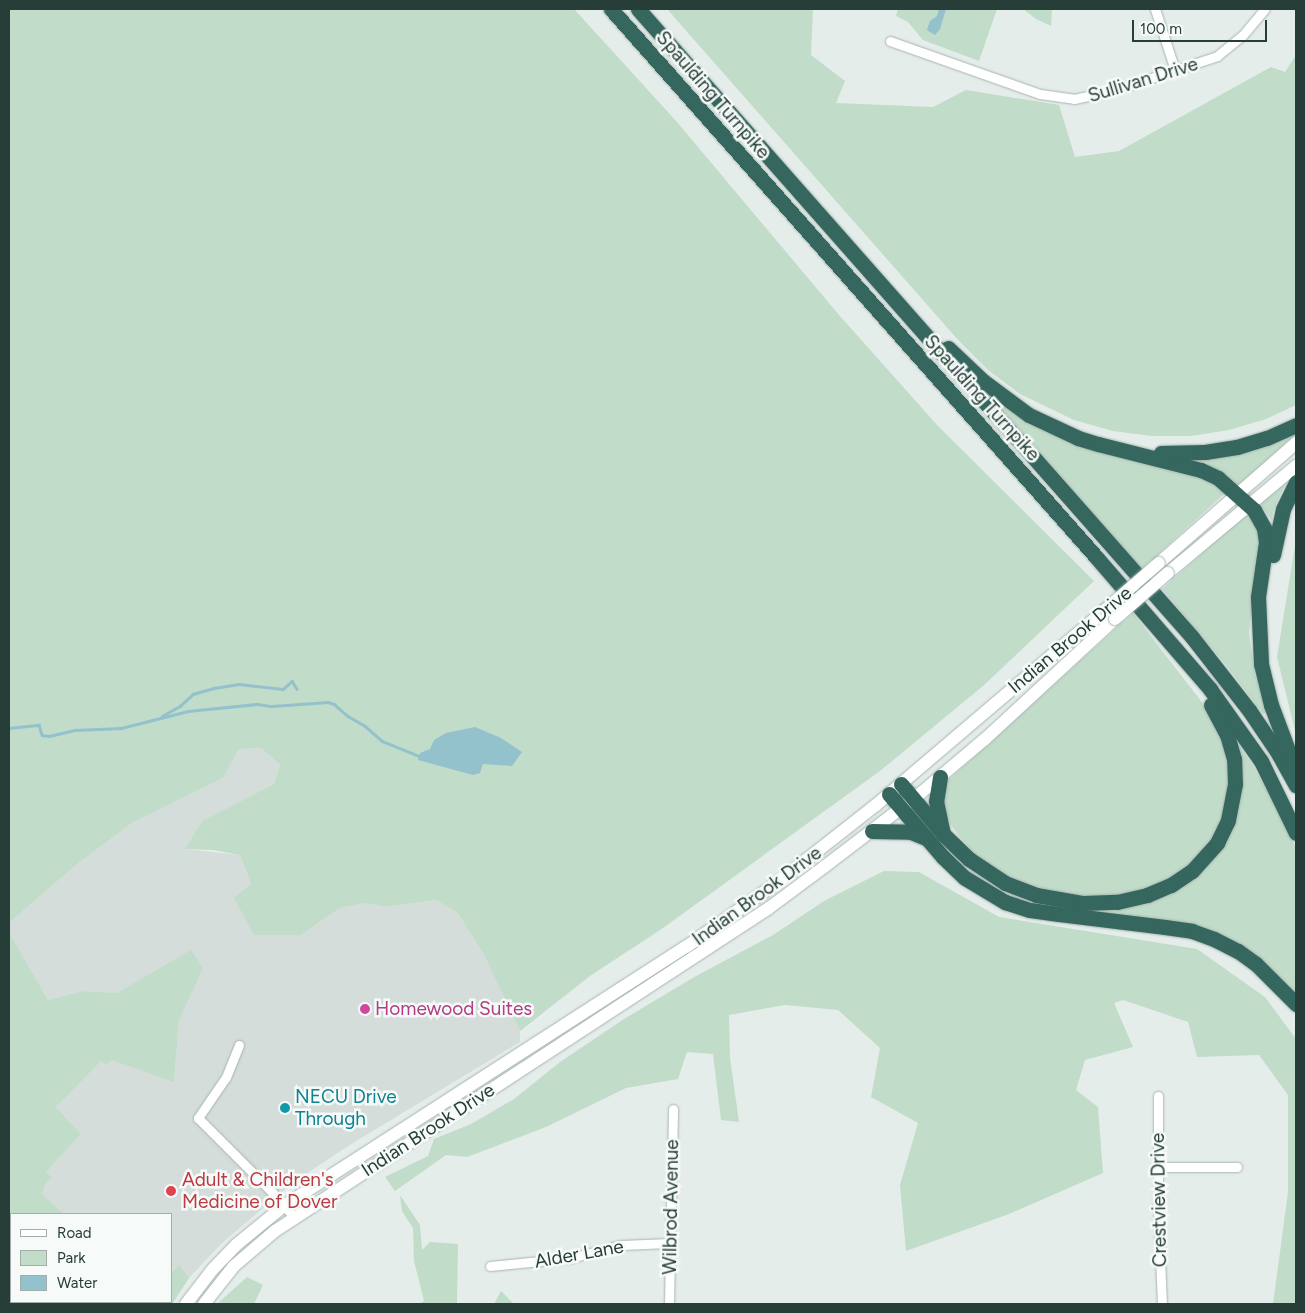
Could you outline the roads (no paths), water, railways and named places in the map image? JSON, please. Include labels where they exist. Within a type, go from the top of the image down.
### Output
[{"type":"highway","name":"Spaulding Turnpike","points":[[611,9],[1210,689],[1261,761],[1296,833]]},
{"type":"highway","name":"Spaulding Turnpike","points":[[638,9],[1192,636],[1249,710],[1278,753],[1296,785]]},
{"type":"highway","points":[[910,317],[936,336],[983,381],[1022,411],[1078,438],[1201,470],[1218,478],[1243,499],[1261,520],[1265,535],[1258,597],[1260,610],[1260,656],[1276,720],[1296,770]]},
{"type":"highway","points":[[1137,454],[1189,454],[1221,450],[1267,438],[1296,424]]},
{"type":"highway","points":[[1260,610],[1266,598],[1276,532],[1283,509],[1296,482]]},
{"type":"highway","points":[[907,804],[984,871],[1006,883],[1036,895],[1067,901],[1117,902],[1147,895],[1171,886],[1192,871],[1210,853],[1223,832],[1234,796],[1235,772],[1231,747],[1222,724],[1176,649]]},
{"type":"highway","points":[[940,777],[936,801],[943,834]]},
{"type":"highway","points":[[895,789],[907,804],[927,838],[964,878],[1005,902],[1030,910],[1174,928],[1214,939],[1238,951],[1256,964],[1296,1004]]},
{"type":"highway","points":[[872,831],[911,832],[927,838]]},
{"type":"main road","name":"Indian Brook Drive","points":[[204,1304],[241,1258],[295,1218],[769,908],[907,804],[1009,718],[1115,619],[1168,573],[1243,499],[1296,443]]},
{"type":"main road","name":"Indian Brook Drive","points":[[186,1304],[230,1251],[285,1206],[712,930],[822,849],[1159,563],[1243,499],[1296,466]]},
{"type":"street","points":[[1155,9],[1175,70]]},
{"type":"street","name":"Sullivan Drive","points":[[890,41],[1040,94],[1074,99],[1115,90],[1175,70],[1197,65],[1226,50],[1265,9]]},
{"type":"street","points":[[240,1045],[226,1077],[198,1118],[295,1218]]},
{"type":"street","name":"Crestview Drive","points":[[1158,1096],[1158,1252],[1162,1304]]},
{"type":"street","name":"Wilbrod Avenue","points":[[669,1304],[668,1243],[673,1109]]},
{"type":"street","points":[[1158,1167],[1237,1167]]},
{"type":"street","name":"Alder Lane","points":[[490,1266],[571,1258],[621,1245],[668,1243]]},
{"type":"water","points":[[939,9],[946,9],[940,29],[935,35],[927,30],[930,21],[937,16]]},
{"type":"water","points":[[475,727],[501,738],[522,752],[512,766],[483,764],[480,773],[473,775],[418,760],[420,753],[430,749],[434,740],[446,733]]},
{"type":"waterway","points":[[162,716],[180,706],[193,694],[214,688],[239,684],[283,689],[292,681],[297,689]]},
{"type":"waterway","points":[[9,728],[39,725],[42,735],[49,736],[75,730],[121,728],[188,711],[257,704],[272,706],[328,702],[334,704],[348,716],[365,726],[382,741],[419,756]]},
{"type":"place","name":"Homewood Suites","points":[[365,1009]]},
{"type":"place","name":"NECU Drive Through","points":[[285,1108]]},
{"type":"place","name":"Adult & Children's Medicine of Dover","points":[[171,1191]]}]
